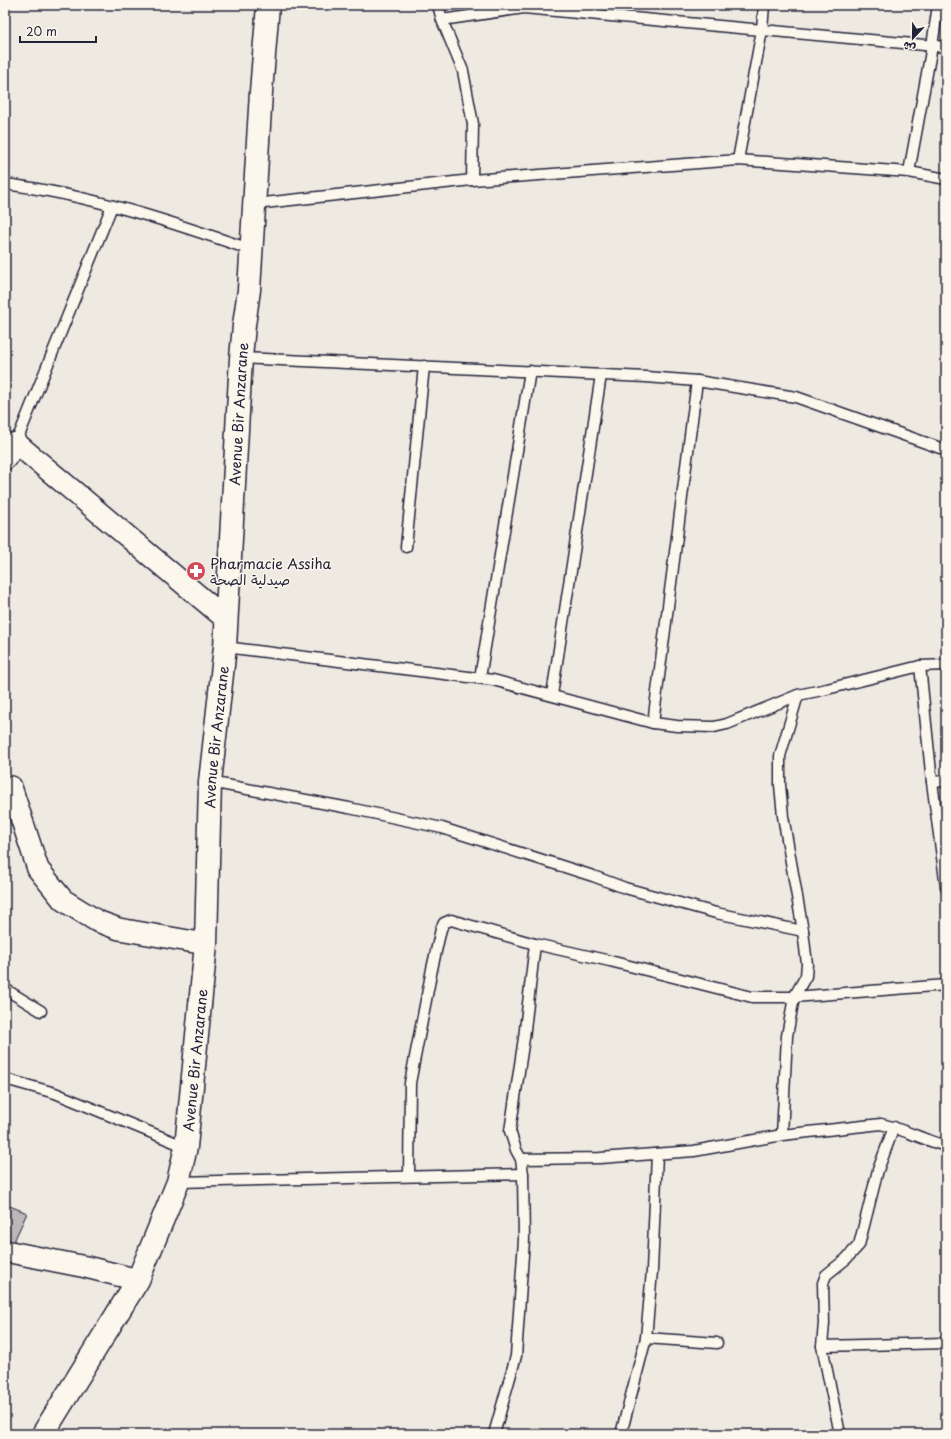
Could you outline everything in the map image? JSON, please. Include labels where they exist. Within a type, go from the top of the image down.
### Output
[{"type":"street","name":"Avenue Bir Anzarane","points":[[43,1434],[138,1280],[178,1182],[186,1147],[206,944],[210,782],[225,647],[241,358],[249,290],[268,5]]},
{"type":"street","points":[[9,446],[226,618]]},
{"type":"street","points":[[11,787],[38,869],[63,900],[96,921],[119,929],[206,944]]},
{"type":"street","points":[[5,1251],[86,1267],[138,1280]]},
{"type":"lane","points":[[438,5],[442,20],[463,72],[466,87],[473,124],[472,180]]},
{"type":"lane","points":[[738,160],[762,30],[764,5]]},
{"type":"lane","points":[[909,172],[938,5]]},
{"type":"lane","points":[[442,20],[524,8],[946,47]]},
{"type":"lane","points":[[255,204],[472,180],[738,160],[909,172],[946,179]]},
{"type":"lane","points":[[5,184],[75,196],[192,229],[252,250]]},
{"type":"lane","points":[[9,446],[112,206]]},
{"type":"lane","points":[[241,358],[646,376],[697,381],[796,397],[946,450]]},
{"type":"lane","points":[[406,547],[424,366]]},
{"type":"lane","points":[[480,678],[530,371]]},
{"type":"lane","points":[[552,695],[600,375]]},
{"type":"lane","points":[[653,723],[697,381]]},
{"type":"lane","points":[[225,647],[493,680],[653,723],[677,726],[714,727],[727,724],[798,695],[920,666],[946,665]]},
{"type":"lane","points":[[920,666],[932,782],[946,887]]},
{"type":"lane","points":[[782,1135],[787,1036],[794,997],[806,976],[807,964],[804,931],[783,816],[780,785],[780,756],[798,695]]},
{"type":"lane","points":[[932,782],[946,781]]},
{"type":"lane","points":[[210,782],[349,808],[442,828],[640,892],[716,914],[804,931]]},
{"type":"lane","points":[[409,1176],[410,1083],[441,930],[444,923],[451,920],[534,944],[752,996],[794,997],[946,985]]},
{"type":"lane","points":[[494,1434],[516,1356],[524,1240],[523,1174],[521,1159],[516,1150],[510,1131],[524,1038],[534,944]]},
{"type":"lane","points":[[5,989],[41,1011]]},
{"type":"lane","points":[[5,1079],[55,1094],[186,1147]]},
{"type":"lane","points":[[521,1159],[600,1158],[694,1151],[782,1135],[881,1124],[894,1127],[916,1137],[946,1146]]},
{"type":"lane","points":[[840,1434],[822,1346],[824,1323],[823,1283],[826,1275],[846,1259],[859,1245],[878,1170],[894,1127]]},
{"type":"lane","points":[[620,1434],[646,1338],[652,1271],[657,1154]]},
{"type":"lane","points":[[178,1182],[523,1174]]},
{"type":"lane","points":[[646,1338],[717,1343]]},
{"type":"lane","points":[[822,1346],[946,1343]]},
{"type":"building","points":[[5,1204],[27,1213],[10,1250],[5,1249]]},
{"type":"place","name":"Pharmacie Assiha صيدلية الصحة","points":[[196,571]]}]
